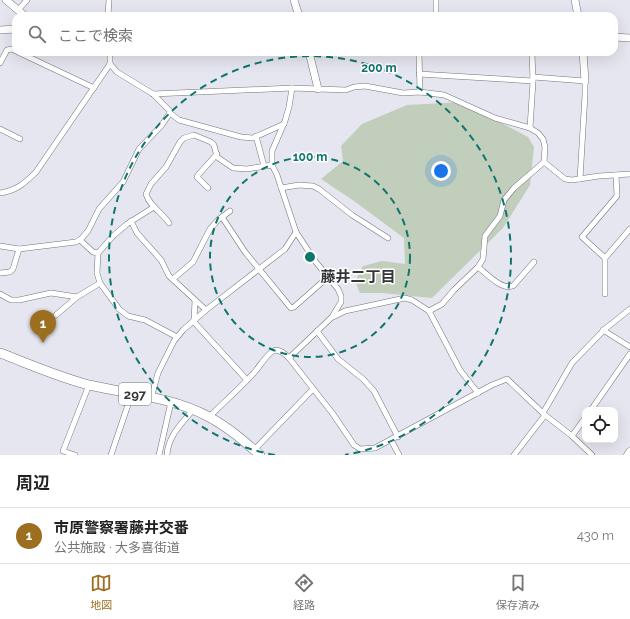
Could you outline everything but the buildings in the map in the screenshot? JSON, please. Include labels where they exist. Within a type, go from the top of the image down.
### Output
[{"type":"highway","name":"297","points":[[0,353],[47,371],[89,384],[171,402],[193,410],[209,417],[235,434],[257,453]]},
{"type":"street","points":[[6,0],[20,12]]},
{"type":"street","points":[[18,10],[27,0]]},
{"type":"street","points":[[108,12],[109,0]]},
{"type":"street","points":[[294,0],[298,12]]},
{"type":"street","points":[[436,0],[436,12]]},
{"type":"street","points":[[576,0],[578,12]]},
{"type":"street","points":[[0,30],[12,29]]},
{"type":"street","points":[[618,38],[630,38]]},
{"type":"street","points":[[0,63],[7,50],[12,50]]},
{"type":"street","points":[[26,56],[94,88]]},
{"type":"street","points":[[0,193],[8,192],[23,185],[36,172],[110,64],[110,56]]},
{"type":"street","points":[[310,56],[318,89]]},
{"type":"street","points":[[419,56],[420,92]]},
{"type":"street","points":[[530,128],[533,79],[532,56]]},
{"type":"street","points":[[580,178],[585,95],[583,56]]},
{"type":"street","points":[[110,64],[117,72],[153,94],[170,111],[170,113],[179,120],[241,137],[253,138],[284,124]]},
{"type":"street","points":[[419,74],[585,81]]},
{"type":"street","points":[[153,94],[292,88],[346,90],[354,87],[365,86],[403,93],[420,92],[444,95],[495,118],[530,128],[538,133],[543,139],[545,147],[544,162],[514,188],[504,200],[500,216],[485,236],[483,259],[478,267],[442,304],[429,311]]},
{"type":"street","points":[[289,358],[332,317],[339,306],[341,296],[338,289],[315,261],[296,232],[272,165],[272,150],[284,124],[292,88]]},
{"type":"street","points":[[0,246],[19,249],[76,242],[80,240],[88,231],[100,209],[123,182],[139,149],[161,126],[170,113]]},
{"type":"street","points":[[0,129],[20,139]]},
{"type":"street","points":[[169,222],[166,217],[154,207],[147,198],[146,194],[147,189],[166,167],[180,142],[184,138],[194,135],[214,144],[218,157],[233,168],[247,169],[272,165]]},
{"type":"street","points":[[256,136],[264,166]]},
{"type":"street","points":[[208,188],[197,177],[217,154]]},
{"type":"street","points":[[544,162],[565,179],[572,180],[630,174]]},
{"type":"street","points":[[605,258],[582,237],[617,196],[616,175]]},
{"type":"street","points":[[281,188],[299,185],[313,186],[320,189],[352,215],[388,238]]},
{"type":"street","points":[[154,207],[131,221],[113,236],[98,253],[97,273],[100,284],[119,309],[128,316],[145,320],[177,337]]},
{"type":"street","points":[[173,279],[193,262],[210,229],[230,210]]},
{"type":"street","points":[[222,216],[245,252],[291,308],[328,277]]},
{"type":"street","points":[[131,221],[137,233],[161,260],[169,276],[206,310]]},
{"type":"street","points":[[605,294],[605,258],[630,229]]},
{"type":"street","points":[[151,398],[158,372],[177,337],[183,330],[206,310],[285,249],[296,232]]},
{"type":"street","points":[[80,240],[93,252],[98,253]]},
{"type":"street","points":[[0,273],[10,272],[13,268],[19,249]]},
{"type":"street","points":[[478,267],[497,282],[508,288],[513,286],[534,262]]},
{"type":"street","points":[[56,315],[77,297],[100,284]]},
{"type":"street","points":[[0,294],[11,300],[19,300],[51,293],[77,297]]},
{"type":"street","points":[[332,317],[345,311],[405,298],[412,300],[429,311],[460,370],[478,393]]},
{"type":"street","points":[[195,300],[194,322],[247,380]]},
{"type":"street","points":[[514,455],[544,414],[572,363],[603,330],[630,309]]},
{"type":"street","points":[[603,330],[630,348]]},
{"type":"street","points":[[317,331],[338,359],[363,379],[374,391],[398,437]]},
{"type":"street","points":[[209,417],[247,380],[272,351],[277,350],[289,358],[354,445],[360,450],[375,448],[398,437],[478,393],[507,379],[544,414],[572,436],[592,455]]},
{"type":"street","points":[[593,407],[630,354]]},
{"type":"street","points":[[75,455],[63,451],[89,384]]},
{"type":"street","points":[[257,453],[312,389]]},
{"type":"street","points":[[113,454],[132,393]]},
{"type":"street","points":[[159,455],[171,402]]},
{"type":"street","points":[[167,455],[173,433],[193,410]]},
{"type":"street","points":[[572,436],[582,422]]},
{"type":"street","points":[[391,440],[400,455]]},
{"type":"green space","points":[[461,102],[528,137],[534,147],[530,185],[503,228],[432,298],[382,293],[360,293],[355,281],[363,266],[382,261],[405,264],[404,238],[321,179],[343,161],[341,146],[362,124],[407,105]]},
{"type":"place","name":"市原警察署藤井交番","points":[[43,343]]},
{"type":"district","name":"藤井二丁目","points":[[358,277]]}]
